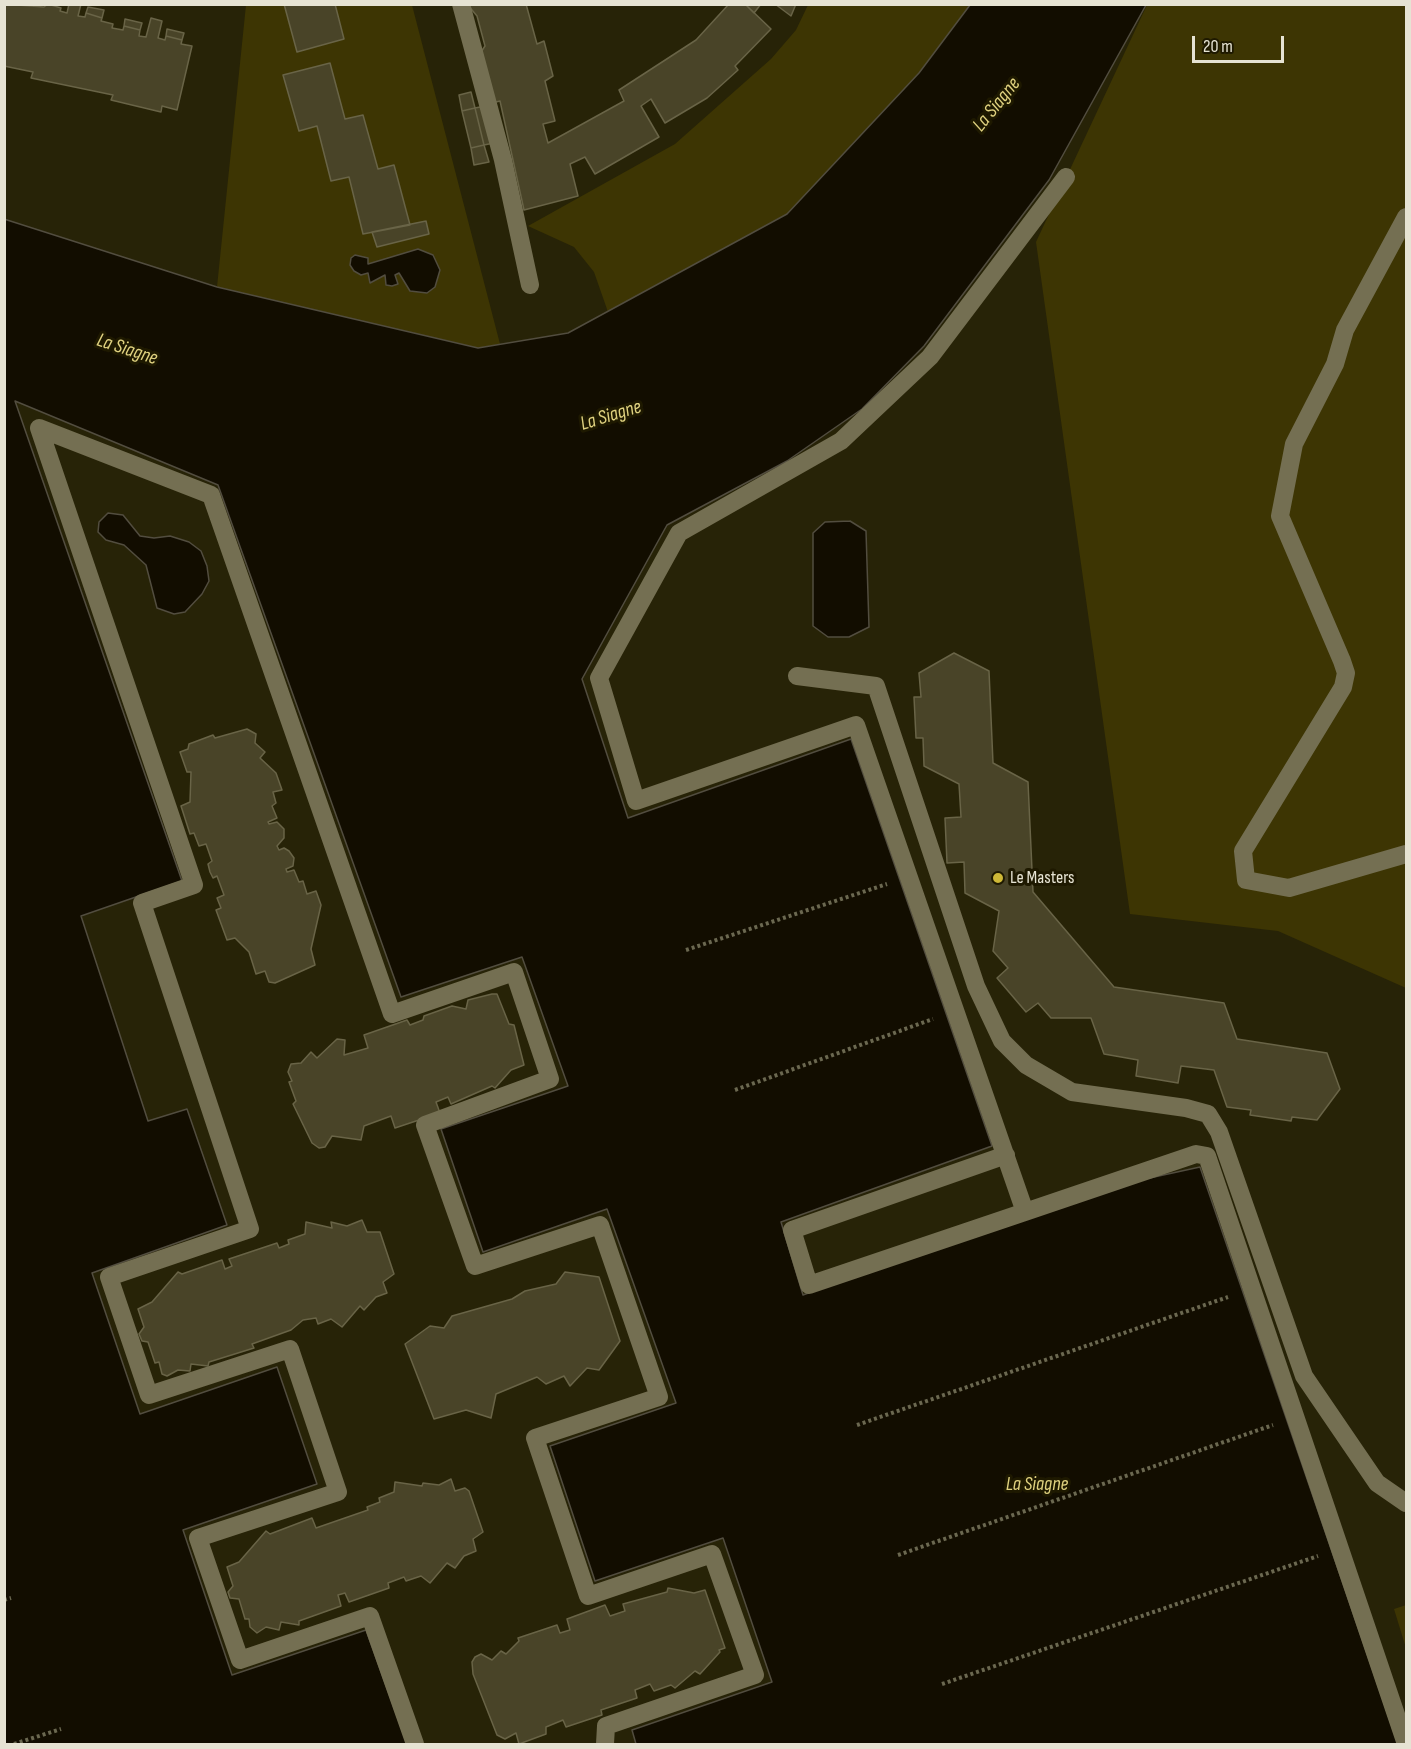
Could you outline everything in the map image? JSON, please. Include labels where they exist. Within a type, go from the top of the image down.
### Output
[{"type":"lane","points":[[460,4],[503,160],[530,285]]},
{"type":"lane","points":[[1025,1212],[856,725],[636,801],[599,678],[679,533],[841,441],[930,357],[1066,177]]},
{"type":"lane","points":[[1407,217],[1345,330],[1335,364],[1294,444],[1280,516],[1342,661],[1346,673],[1343,687],[1243,851],[1246,880],[1289,888],[1407,854]]},
{"type":"lane","points":[[415,1744],[370,1616],[240,1660],[198,1538],[338,1492],[290,1348],[149,1395],[109,1277],[250,1229],[142,903],[194,885],[39,428],[211,495],[392,1014],[514,972],[550,1079],[425,1125],[475,1266],[600,1225],[659,1397],[535,1438],[588,1596],[712,1554],[754,1675],[606,1726],[604,1744]]},
{"type":"lane","points":[[797,676],[876,686],[976,986],[1002,1041],[1026,1065],[1072,1092],[1186,1108],[1208,1114],[1219,1132],[1304,1376],[1377,1483],[1407,1503]]},
{"type":"lane","points":[[1006,1155],[792,1230],[809,1285],[1196,1154],[1207,1156],[1406,1744]]},
{"type":"path","points":[[686,950],[888,884]]},
{"type":"path","points":[[735,1090],[945,1015]]},
{"type":"path","points":[[857,1425],[1232,1295]]},
{"type":"path","points":[[898,1555],[1277,1424]]},
{"type":"path","points":[[942,1684],[1322,1555]]},
{"type":"path","points":[[4,1600],[10,1598]]},
{"type":"path","points":[[15,1744],[62,1729]]},
{"type":"shaded area","points":[[246,5],[412,5],[500,344],[478,348],[217,287]]},
{"type":"shaded area","points":[[808,5],[970,5],[919,73],[787,214],[608,312],[594,272],[574,247],[528,226],[675,144],[771,59],[796,30]]},
{"type":"shaded area","points":[[1147,5],[1406,5],[1406,988],[1278,931],[1130,914],[1036,242]]},
{"type":"shaded area","points":[[1406,1605],[1406,1648],[1394,1609]]},
{"type":"water","name":"La Siagne","points":[[970,5],[1146,5],[1049,180],[924,346],[862,409],[787,461],[667,525],[582,679],[628,818],[851,739],[992,1146],[781,1222],[803,1295],[1081,1193],[1200,1167],[1398,1744],[636,1744],[632,1730],[772,1682],[723,1538],[595,1581],[550,1446],[676,1403],[607,1209],[483,1252],[441,1129],[568,1086],[522,957],[401,997],[218,485],[15,401],[182,881],[81,916],[148,1121],[187,1109],[227,1225],[92,1273],[140,1414],[277,1367],[317,1484],[183,1530],[232,1675],[366,1630],[407,1744],[5,1744],[4,219],[217,287],[478,348],[568,333],[787,214],[919,73]]},
{"type":"water","points":[[418,249],[433,255],[440,270],[435,287],[427,293],[410,291],[399,273],[395,275],[398,284],[386,285],[385,275],[370,283],[368,273],[361,275],[350,265],[351,258],[355,255],[368,258],[368,264]]},
{"type":"water","points":[[108,513],[123,515],[140,536],[154,538],[170,536],[189,542],[201,551],[207,566],[209,581],[202,594],[185,612],[174,614],[157,608],[146,565],[124,545],[106,540],[98,532],[99,522]]},
{"type":"water","points":[[850,521],[866,531],[869,627],[849,637],[828,637],[813,626],[813,533],[825,522]]},
{"type":"building","points":[[4,4],[44,7],[48,4],[61,8],[60,11],[67,13],[69,4],[81,4],[78,16],[85,17],[86,13],[113,24],[112,28],[123,30],[124,26],[140,30],[139,36],[146,37],[151,18],[162,21],[158,38],[165,40],[166,36],[182,40],[181,44],[192,46],[177,110],[162,106],[161,112],[111,100],[113,95],[31,78],[33,72],[4,66]]},
{"type":"building","points":[[284,4],[335,4],[344,39],[297,52]]},
{"type":"building","points":[[467,4],[526,4],[537,44],[544,41],[553,76],[545,81],[555,121],[543,124],[548,143],[624,101],[619,90],[696,40],[729,4],[745,4],[771,29],[735,66],[738,70],[707,98],[665,123],[651,99],[641,106],[659,137],[595,174],[585,157],[570,164],[578,196],[524,210],[500,101],[492,103],[479,55],[485,46],[477,16]]},
{"type":"building","points":[[745,4],[761,4],[754,13]]},
{"type":"building","points":[[775,4],[796,4],[791,16]]},
{"type":"building","points":[[88,7],[104,10],[102,18],[86,13]]},
{"type":"building","points":[[125,19],[142,23],[140,30],[124,26]]},
{"type":"building","points":[[167,29],[184,33],[182,40],[166,36]]},
{"type":"building","points":[[330,63],[345,119],[363,115],[378,169],[394,165],[410,225],[363,234],[349,177],[331,181],[317,126],[299,131],[283,75]]},
{"type":"building","points":[[471,92],[475,108],[462,111],[459,95]]},
{"type":"building","points":[[485,106],[494,143],[484,145],[475,108]]},
{"type":"building","points":[[475,108],[484,145],[471,148],[462,111]]},
{"type":"building","points":[[484,145],[489,162],[474,165],[471,148]]},
{"type":"building","points":[[426,221],[429,234],[377,247],[372,232]]},
{"type":"building","name":"Le Masters","points":[[954,653],[989,671],[993,763],[1028,782],[1033,892],[1114,987],[1224,1003],[1237,1039],[1327,1053],[1340,1089],[1317,1120],[1292,1117],[1291,1121],[1250,1115],[1251,1110],[1227,1107],[1214,1070],[1181,1066],[1178,1083],[1136,1076],[1138,1060],[1104,1054],[1091,1018],[1051,1018],[1038,1003],[1026,1012],[997,978],[1008,968],[993,951],[999,911],[965,893],[964,862],[947,863],[945,818],[961,817],[959,784],[924,766],[923,738],[916,738],[914,697],[921,697],[919,673]]},
{"type":"building","points":[[247,729],[256,734],[255,743],[265,752],[260,758],[276,773],[282,790],[273,792],[276,803],[272,806],[277,818],[268,822],[269,824],[277,822],[284,829],[284,838],[277,846],[279,850],[284,848],[289,851],[294,858],[293,866],[286,869],[287,872],[294,870],[299,882],[303,881],[307,894],[316,891],[321,905],[311,949],[315,965],[275,983],[269,982],[265,971],[256,974],[249,952],[235,938],[227,940],[216,910],[221,908],[217,898],[224,895],[217,876],[213,878],[210,872],[208,864],[212,861],[206,844],[199,846],[194,833],[190,834],[181,806],[190,802],[191,772],[187,772],[180,752],[188,749],[189,744],[213,735],[215,738]]},
{"type":"building","points":[[497,994],[509,1024],[514,1025],[524,1065],[511,1070],[495,1088],[492,1086],[451,1104],[448,1097],[436,1102],[440,1113],[395,1128],[391,1116],[364,1126],[361,1140],[332,1136],[325,1147],[319,1148],[312,1143],[293,1104],[296,1101],[288,1072],[291,1064],[301,1063],[311,1052],[317,1058],[337,1039],[345,1040],[344,1055],[368,1048],[364,1035],[407,1020],[410,1025],[423,1020],[424,1016],[452,1006],[466,1009],[468,1000]]},
{"type":"building","points":[[362,1220],[367,1232],[380,1232],[394,1274],[383,1282],[387,1293],[376,1297],[364,1310],[360,1306],[342,1327],[331,1319],[318,1324],[316,1318],[303,1320],[291,1330],[252,1344],[254,1348],[209,1362],[208,1366],[191,1364],[190,1371],[178,1370],[167,1376],[162,1374],[159,1362],[155,1363],[148,1342],[142,1341],[139,1334],[144,1327],[138,1309],[152,1302],[178,1272],[182,1274],[222,1260],[225,1269],[232,1266],[229,1259],[277,1243],[279,1248],[289,1244],[288,1240],[305,1234],[306,1222],[332,1228],[331,1222],[347,1226]]},
{"type":"building","points":[[565,1272],[599,1277],[620,1341],[599,1370],[587,1368],[570,1386],[564,1376],[546,1384],[537,1377],[496,1394],[491,1418],[466,1410],[434,1419],[405,1344],[430,1326],[444,1328],[452,1316],[512,1299],[525,1291],[556,1284]]},
{"type":"building","points":[[451,1479],[455,1491],[465,1488],[469,1491],[483,1532],[473,1539],[476,1551],[464,1556],[455,1568],[447,1563],[430,1583],[421,1576],[406,1581],[404,1577],[388,1583],[389,1588],[349,1602],[345,1593],[338,1595],[341,1606],[299,1621],[299,1625],[281,1622],[279,1630],[266,1627],[257,1633],[250,1627],[249,1619],[245,1619],[239,1599],[230,1598],[228,1592],[233,1586],[227,1567],[239,1562],[266,1531],[270,1534],[312,1518],[316,1528],[368,1510],[367,1507],[380,1502],[379,1498],[394,1492],[395,1482],[422,1486],[423,1483],[439,1485]]},
{"type":"building","points":[[668,1588],[694,1593],[705,1590],[725,1648],[719,1650],[720,1652],[700,1674],[695,1671],[675,1688],[671,1685],[654,1691],[650,1684],[635,1690],[637,1698],[601,1710],[602,1715],[566,1727],[563,1720],[546,1727],[546,1734],[519,1744],[516,1733],[505,1739],[497,1735],[473,1674],[472,1662],[475,1657],[481,1654],[492,1660],[501,1651],[506,1654],[519,1641],[518,1638],[557,1625],[560,1633],[570,1630],[567,1619],[605,1605],[610,1616],[625,1611],[623,1604],[667,1592]]},
{"type":"place","name":"Le Masters","points":[[998,878]]}]
